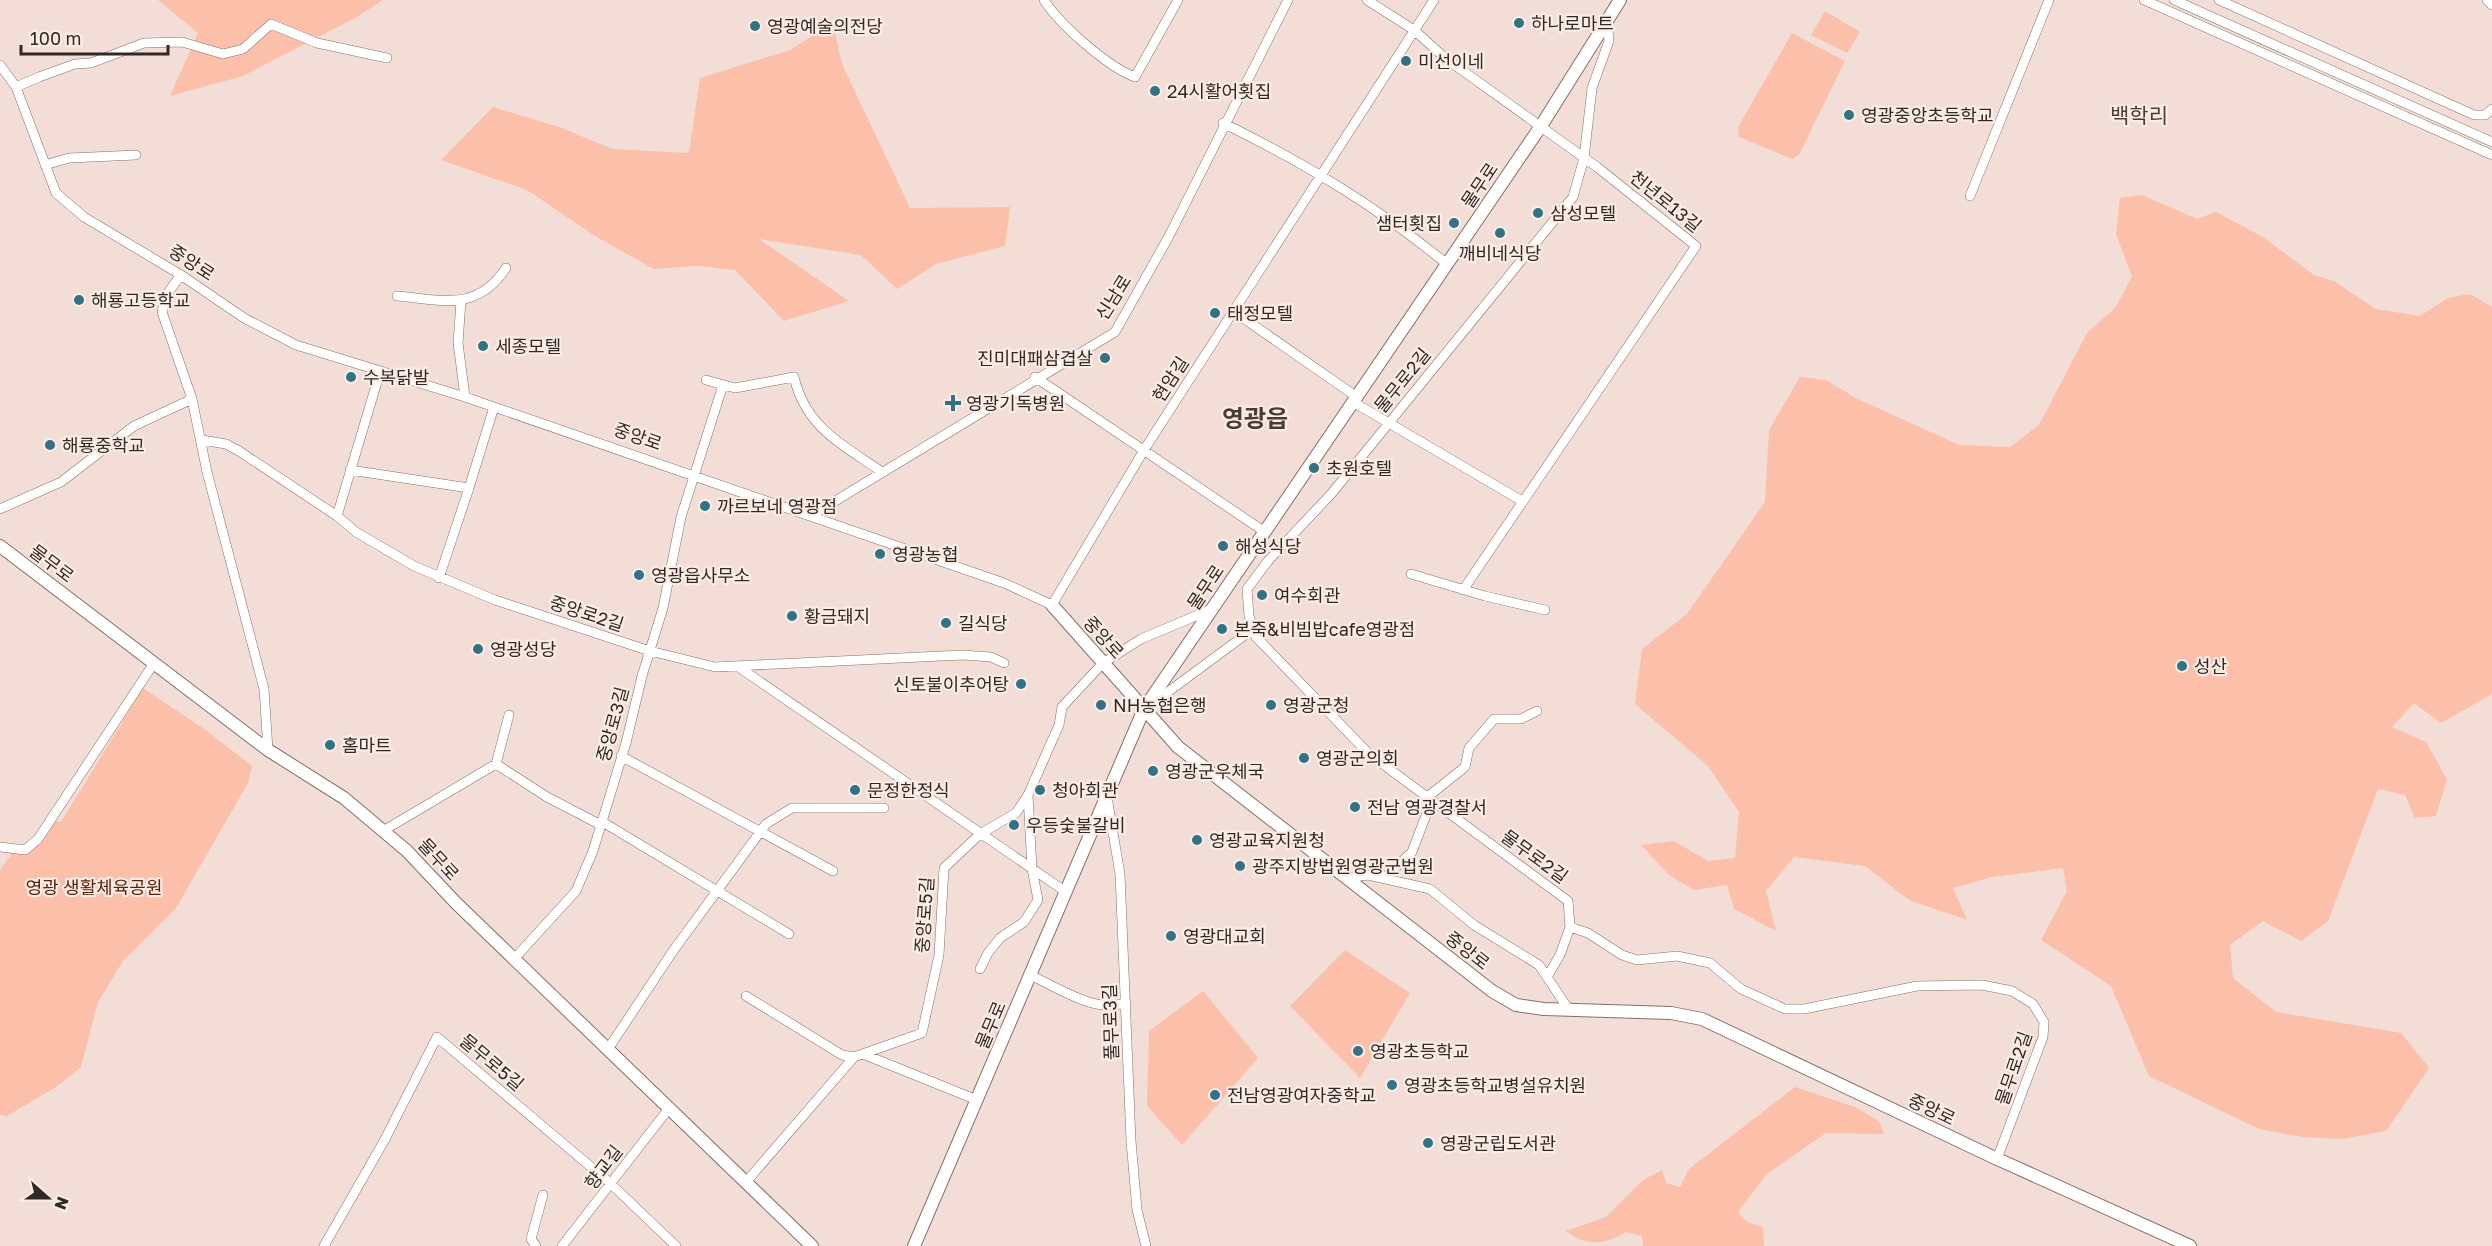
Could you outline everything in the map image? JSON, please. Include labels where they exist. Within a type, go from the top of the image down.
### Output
[{"type":"main road","name":"물무로","points":[[915,1246],[1144,709],[1541,126],[1620,0]]},
{"type":"main road","name":"물무로","points":[[0,546],[268,750],[344,798],[407,851],[514,959],[812,1246]]},
{"type":"main road","name":"중앙로","points":[[1052,605],[1178,747],[1492,991],[1516,1005],[1569,1010],[1671,1013],[1702,1019],[1997,1159],[2190,1246]]},
{"type":"street","points":[[1044,0],[1068,27],[1121,72],[1135,77],[1178,0]]},
{"type":"street","name":"신남로","points":[[812,515],[1114,332],[1168,238],[1223,123],[1288,0]]},
{"type":"street","name":"현암길","points":[[1052,605],[1144,450],[1434,0]]},
{"type":"street","points":[[1970,196],[2049,0]]},
{"type":"street","points":[[2144,0],[2492,155]]},
{"type":"street","points":[[2174,0],[2492,142]]},
{"type":"street","points":[[2219,0],[2244,4],[2474,115],[2485,115],[2492,109]]},
{"type":"street","points":[[2487,0],[2492,5]]},
{"type":"street","name":"천년로13길","points":[[1369,1],[1414,30],[1445,58],[1584,158],[1696,246],[1463,590]]},
{"type":"street","name":"물무로2길","points":[[1607,18],[1609,41],[1592,88],[1584,158],[1573,197],[1332,493],[1268,561],[1246,589],[1253,629],[1256,637],[1272,656],[1369,754],[1428,800],[1568,901],[1570,927],[1588,933],[1622,955],[1637,960],[1677,956],[1710,963],[1741,989],[1785,1009],[1804,1009],[1917,986],[1982,985],[2012,991],[2033,1004],[2044,1022],[2043,1037],[1997,1159]]},
{"type":"street","points":[[16,87],[75,64],[91,63],[144,43],[182,42],[223,54],[243,49],[272,24],[317,43],[387,58]]},
{"type":"street","name":"중앙로","points":[[0,65],[16,87],[56,193],[84,217],[181,275],[244,318],[296,345],[465,397],[695,474],[1004,583],[1052,605]]},
{"type":"street","points":[[1223,123],[1322,174],[1372,206],[1447,264]]},
{"type":"street","points":[[45,165],[69,158],[136,155]]},
{"type":"street","points":[[397,296],[461,301],[494,286],[506,268]]},
{"type":"street","points":[[181,275],[167,294],[162,312],[192,399],[207,472],[264,689],[268,750]]},
{"type":"street","points":[[461,301],[458,343],[465,397]]},
{"type":"street","points":[[1233,311],[1389,423],[1522,501]]},
{"type":"street","points":[[337,516],[380,372]]},
{"type":"street","points":[[706,380],[735,388],[794,377],[806,411],[821,429],[882,472]]},
{"type":"street","points":[[1035,378],[1265,532]]},
{"type":"street","name":"중앙로3길","points":[[514,959],[576,891],[593,851],[663,608],[681,517],[723,385]]},
{"type":"street","points":[[0,509],[61,482],[134,426],[192,399]]},
{"type":"street","points":[[439,578],[494,407]]},
{"type":"street","name":"중앙로2길","points":[[202,440],[226,444],[337,516],[375,544],[439,578],[495,600],[650,651],[715,667],[962,655],[991,657],[1004,663]]},
{"type":"street","points":[[350,470],[469,488]]},
{"type":"street","points":[[1411,574],[1463,590],[1545,609]]},
{"type":"street","name":"중앙로5길","points":[[858,1056],[922,1033],[939,955],[944,868],[980,834],[1016,813],[1028,795],[1059,725],[1062,707],[1103,663],[1141,639],[1212,609]]},
{"type":"street","points":[[1144,709],[1253,629]]},
{"type":"street","points":[[0,847],[25,850],[38,839],[154,663]]},
{"type":"street","points":[[737,666],[1066,892]]},
{"type":"street","points":[[1384,878],[1412,852],[1428,800],[1465,767],[1470,747],[1494,719],[1521,719],[1537,711]]},
{"type":"street","points":[[383,831],[496,764],[509,715]]},
{"type":"street","points":[[621,756],[833,871]]},
{"type":"street","points":[[496,764],[547,797],[600,823],[789,934]]},
{"type":"street","points":[[980,969],[988,953],[1000,938],[1024,921],[1038,900],[1032,869],[1028,795]]},
{"type":"street","name":"풀무로3길","points":[[1107,797],[1120,874],[1133,1164],[1137,1210],[1146,1246]]},
{"type":"street","points":[[608,1049],[673,951],[766,824],[792,808],[884,808]]},
{"type":"street","points":[[1346,878],[1368,874],[1430,890],[1474,926],[1539,965],[1569,1010]]},
{"type":"street","points":[[1547,977],[1560,956],[1570,927]]},
{"type":"street","points":[[1030,975],[1090,1003],[1116,1007],[1126,1002]]},
{"type":"street","points":[[746,996],[842,1055],[858,1056],[977,1100]]},
{"type":"street","name":"물무로5길","points":[[324,1246],[384,1142],[437,1037],[610,1183],[676,1246]]},
{"type":"street","points":[[746,1182],[858,1056]]},
{"type":"street","name":"향교길","points":[[562,1246],[670,1107]]},
{"type":"street","points":[[536,1246],[531,1239],[543,1195]]},
{"type":"green space","points":[[158,0],[383,0],[355,18],[243,76],[170,96],[198,33]]},
{"type":"green space","points":[[1825,11],[1860,32],[1847,53],[1811,35]]},
{"type":"green space","points":[[833,23],[842,64],[910,208],[1010,207],[1005,246],[936,264],[897,289],[861,255],[759,239],[849,301],[784,321],[735,270],[698,266],[654,269],[595,236],[527,190],[441,160],[493,107],[562,128],[612,149],[689,153],[700,78],[790,50]]},
{"type":"green space","points":[[1792,33],[1845,61],[1799,155],[1792,159],[1739,137],[1738,127]]},
{"type":"green space","points":[[2142,195],[2197,219],[2216,212],[2263,237],[2314,275],[2334,281],[2376,309],[2420,316],[2448,298],[2470,294],[2492,307],[2492,694],[2441,723],[2414,703],[2392,727],[2426,742],[2447,779],[2436,816],[2415,818],[2405,795],[2378,789],[2328,921],[2301,941],[2263,921],[2230,945],[2233,978],[2276,1012],[2401,1033],[2429,1068],[2386,1131],[2342,1139],[2302,1137],[2259,1129],[2149,1076],[2111,986],[2041,940],[2067,891],[2063,868],[1992,877],[1953,888],[1967,920],[1909,900],[1865,866],[1794,857],[1766,891],[1776,931],[1734,909],[1727,885],[1694,890],[1669,875],[1641,845],[1674,841],[1708,861],[1735,858],[1739,812],[1708,766],[1635,704],[1642,649],[1687,614],[1765,502],[1769,430],[1800,377],[1826,380],[1856,398],[1959,445],[2010,447],[2039,425],[2087,333],[2115,308],[2132,277],[2116,234],[2120,198]]},
{"type":"green space","name":"영광 생활체육공원","points":[[143,688],[207,731],[252,766],[248,783],[176,908],[123,961],[98,1002],[81,1067],[56,1087],[7,1116],[0,1115],[0,870],[13,852],[28,854],[46,820],[61,822]]},
{"type":"green space","points":[[1345,950],[1410,993],[1360,1078],[1290,1006]]},
{"type":"green space","points":[[1203,991],[1258,1058],[1182,1145],[1147,1106],[1149,1031]]},
{"type":"green space","points":[[1795,1087],[1855,1107],[1879,1121],[1884,1134],[1826,1133],[1767,1174],[1738,1212],[1747,1222],[1763,1227],[1764,1246],[1643,1246],[1642,1236],[1626,1232],[1610,1240],[1588,1242],[1566,1231],[1606,1217],[1643,1180],[1662,1170],[1666,1183],[1680,1187],[1689,1169]]},
{"type":"place","name":"하나로마트","points":[[1519,23]]},
{"type":"place","name":"영광예술의전당","points":[[755,26]]},
{"type":"place","name":"미선이네","points":[[1406,61]]},
{"type":"place","name":"24시활어횟집","points":[[1155,91]]},
{"type":"place","name":"영광중앙초등학교","points":[[1849,115]]},
{"type":"place","name":"삼성모텔","points":[[1538,213]]},
{"type":"place","name":"샘터횟집","points":[[1454,223]]},
{"type":"place","name":"깨비네식당","points":[[1500,233]]},
{"type":"place","name":"해룡고등학교","points":[[79,300]]},
{"type":"place","name":"태정모텔","points":[[1215,313]]},
{"type":"place","name":"세종모텔","points":[[483,346]]},
{"type":"place","name":"진미대패삼겹살","points":[[1105,358]]},
{"type":"place","name":"수복닭발","points":[[351,377]]},
{"type":"place","name":"영광기독병원","points":[[953,403]]},
{"type":"place","name":"해룡중학교","points":[[50,445]]},
{"type":"place","name":"초원호텔","points":[[1314,468]]},
{"type":"place","name":"까르보네 영광점","points":[[705,506]]},
{"type":"place","name":"해성식당","points":[[1223,546]]},
{"type":"place","name":"영광농협","points":[[880,554]]},
{"type":"place","name":"영광읍사무소","points":[[639,575]]},
{"type":"place","name":"여수회관","points":[[1262,595]]},
{"type":"place","name":"황금돼지","points":[[792,616]]},
{"type":"place","name":"길식당","points":[[946,623]]},
{"type":"place","name":"본죽&비빔밥cafe영광점","points":[[1222,629]]},
{"type":"place","name":"영광성당","points":[[478,649]]},
{"type":"place","name":"성산","points":[[2182,666]]},
{"type":"place","name":"신토불이추어탕","points":[[1021,684]]},
{"type":"place","name":"NH농협은행","points":[[1101,705]]},
{"type":"place","name":"영광군청","points":[[1271,705]]},
{"type":"place","name":"홈마트","points":[[330,745]]},
{"type":"place","name":"영광군의회","points":[[1304,758]]},
{"type":"place","name":"영광군우체국","points":[[1153,771]]},
{"type":"place","name":"문정한정식","points":[[855,790]]},
{"type":"place","name":"청아회관","points":[[1040,790]]},
{"type":"place","name":"전남 영광경찰서","points":[[1355,807]]},
{"type":"place","name":"우등숯불갈비","points":[[1014,825]]},
{"type":"place","name":"영광교육지원청","points":[[1197,840]]},
{"type":"place","name":"광주지방법원영광군법원","points":[[1240,866]]},
{"type":"place","name":"영광대교회","points":[[1171,936]]},
{"type":"place","name":"영광초등학교","points":[[1358,1051]]},
{"type":"place","name":"영광초등학교병설유치원","points":[[1392,1085]]},
{"type":"place","name":"전남영광여자중학교","points":[[1215,1095]]},
{"type":"place","name":"영광군립도서관","points":[[1428,1143]]},
{"type":"district","name":"백학리","points":[[2139,115]]},
{"type":"district","name":"영광읍","points":[[1255,417]]}]
